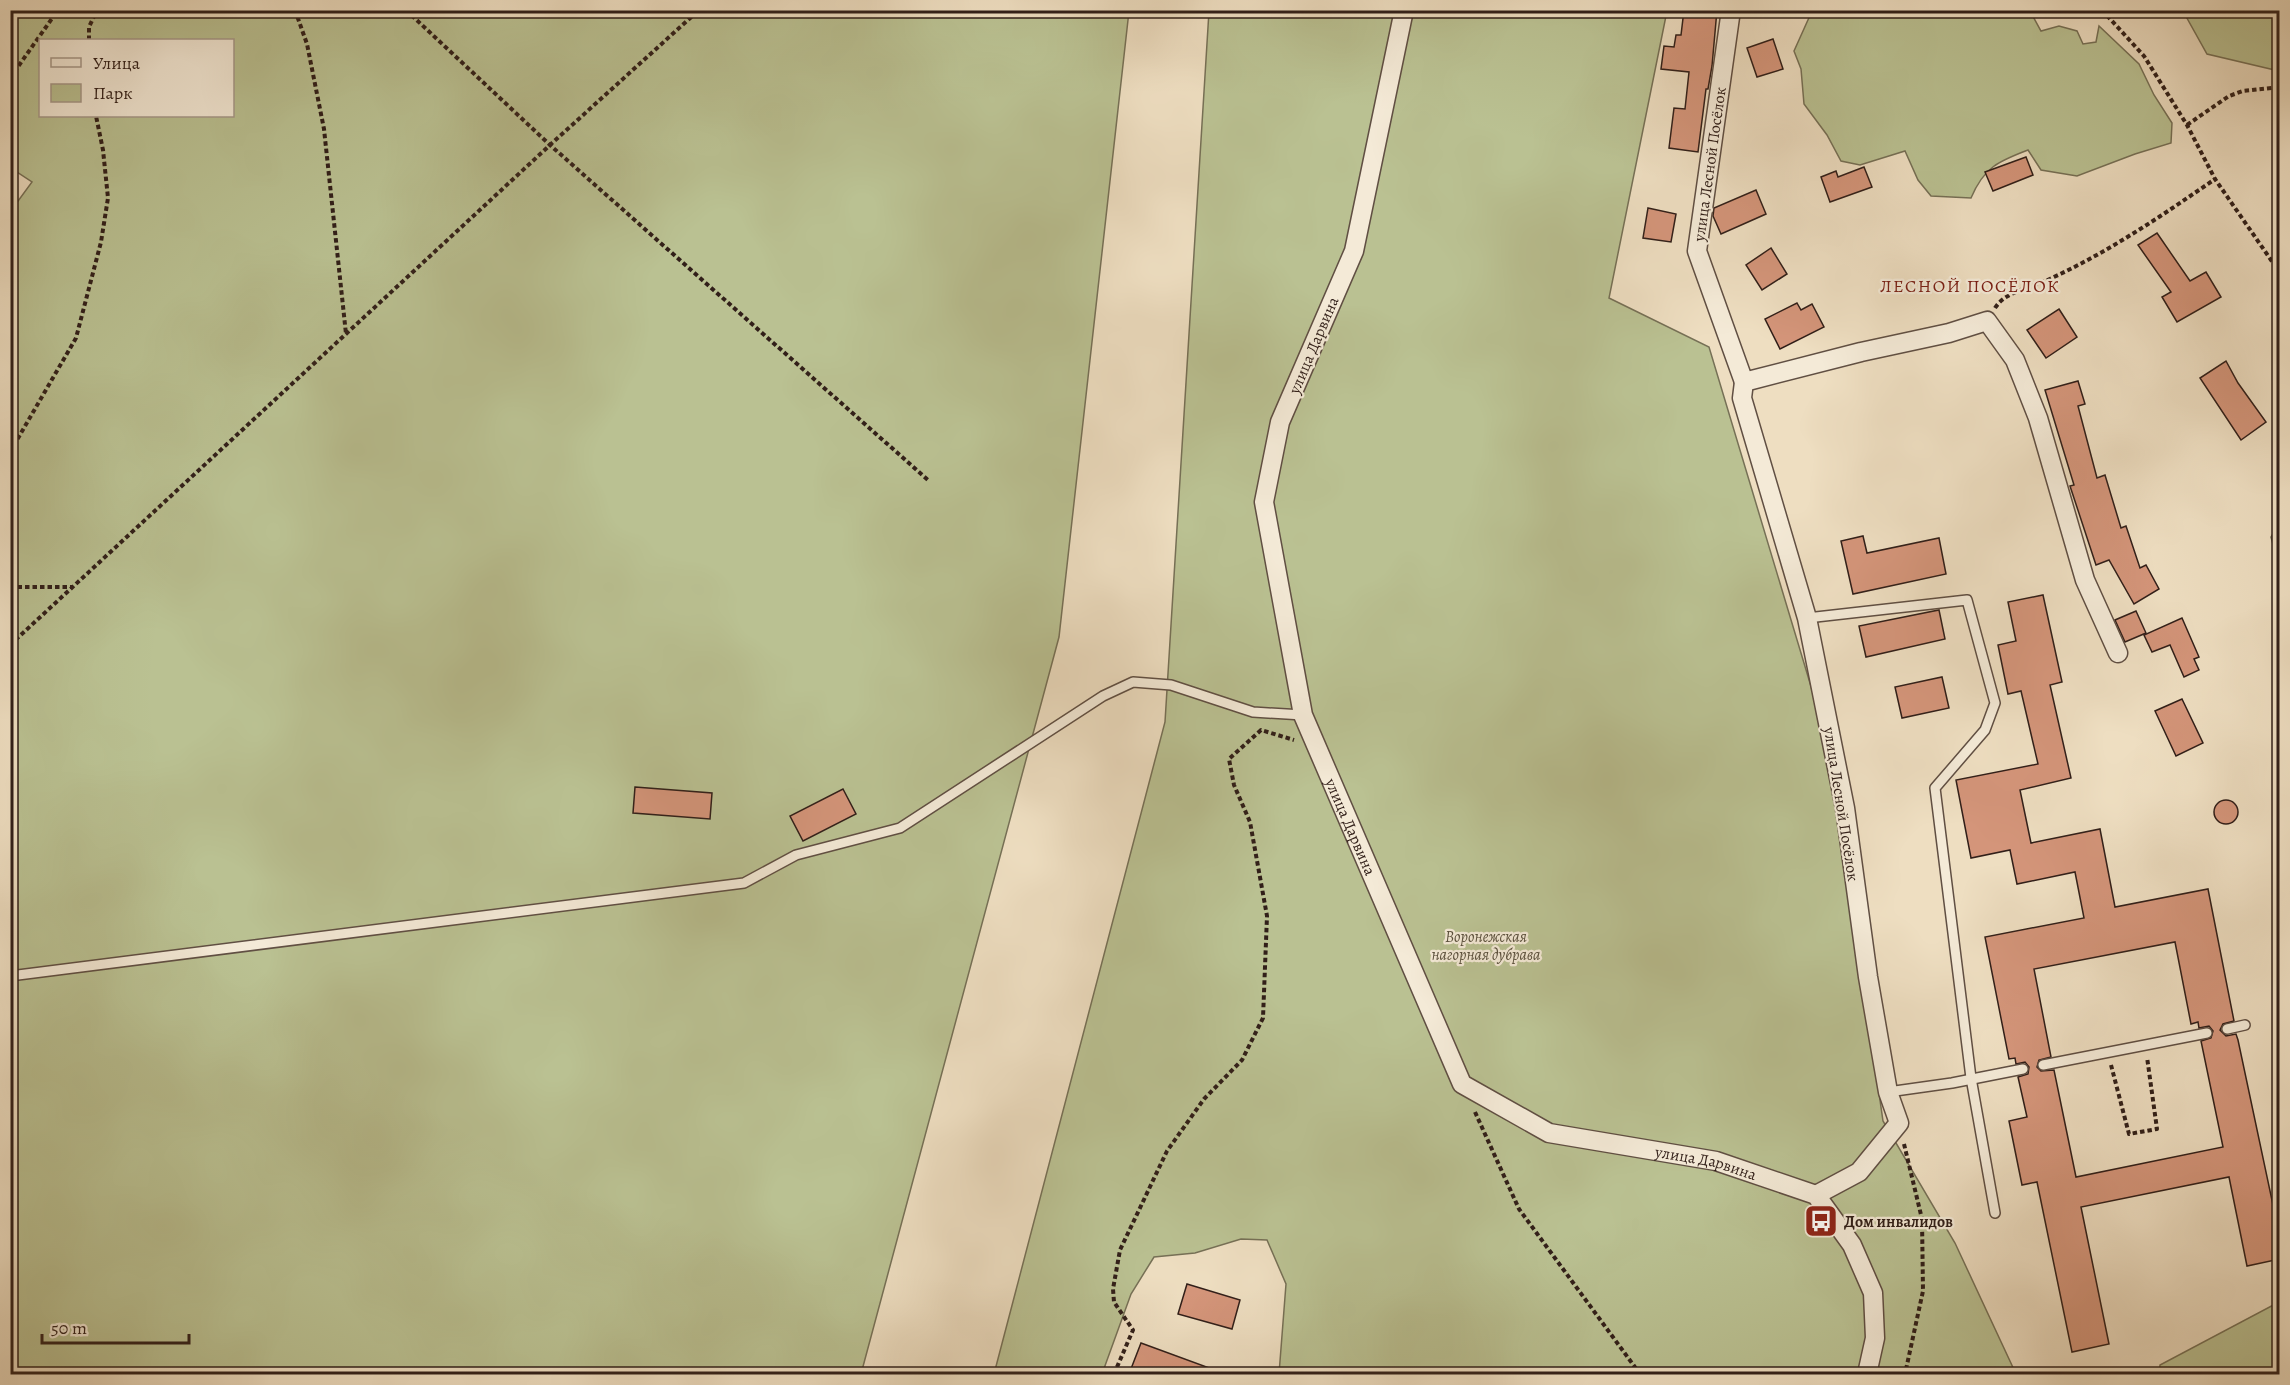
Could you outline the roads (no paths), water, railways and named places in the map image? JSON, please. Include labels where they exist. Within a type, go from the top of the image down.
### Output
[{"type":"street","name":"улица Дарвина","points":[[1404,10],[1353,251],[1280,422],[1264,502],[1303,716],[1462,1084],[1549,1133],[1716,1161],[1816,1195]]},
{"type":"street","name":"улица Лесной Посёлок","points":[[1731,10],[1697,251],[1744,382],[1742,398],[1807,618],[1845,808],[1868,977],[1888,1092],[1899,1123],[1858,1172],[1816,1195]]},
{"type":"street","points":[[1744,382],[1861,352],[1949,333],[1987,321],[2015,360],[2038,418],[2085,580],[2118,653]]},
{"type":"street","points":[[1816,1195],[1852,1245],[1873,1293],[1875,1338],[1867,1374]]},
{"type":"lane","points":[[1807,618],[1967,600],[1995,703],[1985,730],[1935,788],[1971,1078],[1995,1213]]},
{"type":"lane","points":[[10,976],[744,883],[795,855],[900,828],[1103,696],[1133,682],[1171,685],[1253,711],[1303,716]]},
{"type":"lane","points":[[2227,1029],[2245,1025]]},
{"type":"lane","points":[[2043,1065],[2207,1033]]},
{"type":"lane","points":[[1888,1092],[1952,1083],[2023,1069]]},
{"type":"place","name":"Дом инвалидов","points":[[1821,1221]]},
{"type":"district","name":"ЛЕСНОЙ ПОСЁЛОК","points":[[1970,286]]},
{"type":"park label","name":"Воронежская нагорная дубрава","points":[[1486,945]]}]
